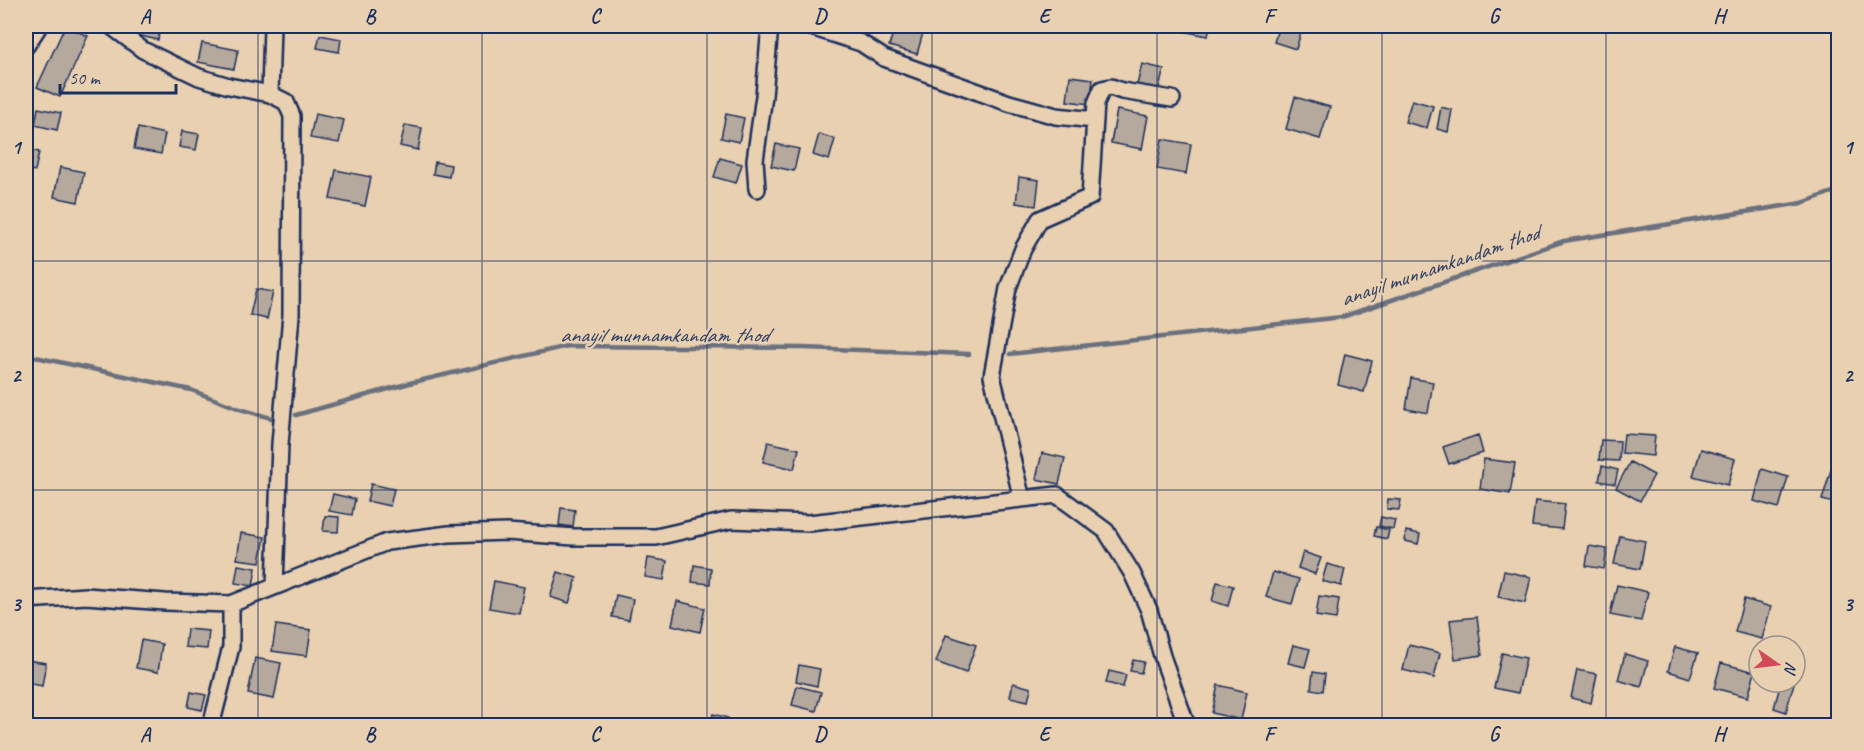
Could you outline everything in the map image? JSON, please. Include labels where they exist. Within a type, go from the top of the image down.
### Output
[{"type":"street","points":[[26,46],[39,26]]},
{"type":"street","points":[[111,26],[143,50],[199,77],[270,94],[286,102],[292,116],[291,315],[280,444],[275,586]]},
{"type":"street","points":[[270,94],[272,26]]},
{"type":"street","points":[[757,189],[755,160],[765,96],[770,26]]},
{"type":"street","points":[[808,26],[861,43],[884,58],[1009,103],[1056,116],[1095,120]]},
{"type":"street","points":[[1022,499],[992,376],[1008,288],[1023,249],[1040,219],[1090,197],[1096,103],[1102,89],[1111,87],[1122,92],[1172,99]]},
{"type":"street","points":[[26,600],[86,596],[231,604],[387,542],[449,534],[507,532],[574,537],[657,537],[731,520],[808,523],[1057,495],[1106,531],[1132,573],[1149,610],[1162,656],[1187,726]]},
{"type":"street","points":[[211,726],[231,647],[231,604]]},
{"type":"building","points":[[65,26],[88,36],[60,97],[37,87]]},
{"type":"building","points":[[138,26],[160,26],[158,40],[136,35]]},
{"type":"building","points":[[895,26],[925,26],[917,54],[889,46]]},
{"type":"building","points":[[1183,26],[1210,26],[1208,36],[1182,31]]},
{"type":"building","points":[[1279,26],[1303,26],[1296,49],[1274,42]]},
{"type":"building","points":[[320,35],[341,39],[339,52],[317,48]]},
{"type":"building","points":[[202,43],[238,50],[234,69],[198,62]]},
{"type":"building","points":[[1142,64],[1164,69],[1158,91],[1137,85]]},
{"type":"building","points":[[1070,76],[1093,79],[1090,104],[1067,101]]},
{"type":"building","points":[[1295,97],[1330,107],[1320,139],[1286,129]]},
{"type":"building","points":[[1412,100],[1433,106],[1427,128],[1405,122]]},
{"type":"building","points":[[1441,107],[1452,110],[1448,132],[1437,129]]},
{"type":"building","points":[[38,108],[61,113],[57,130],[35,125]]},
{"type":"building","points":[[1117,110],[1148,116],[1142,149],[1111,143]]},
{"type":"building","points":[[315,114],[344,120],[339,143],[310,138]]},
{"type":"building","points":[[726,114],[744,118],[739,142],[721,138]]},
{"type":"building","points":[[405,125],[422,128],[418,150],[400,146]]},
{"type":"building","points":[[138,128],[165,134],[161,154],[134,149]]},
{"type":"building","points":[[182,131],[199,134],[196,150],[179,147]]},
{"type":"building","points":[[819,134],[835,139],[829,160],[813,155]]},
{"type":"building","points":[[1162,139],[1191,144],[1186,174],[1157,169]]},
{"type":"building","points":[[776,144],[799,149],[794,171],[771,166]]},
{"type":"building","points":[[26,149],[39,152],[35,171],[26,169]]},
{"type":"building","points":[[720,158],[742,164],[736,183],[714,177]]},
{"type":"building","points":[[435,162],[451,165],[449,177],[433,174]]},
{"type":"building","points":[[60,167],[84,172],[78,202],[54,197]]},
{"type":"building","points":[[336,170],[371,177],[365,206],[330,199]]},
{"type":"building","points":[[1019,177],[1039,180],[1036,206],[1016,203]]},
{"type":"building","points":[[256,289],[273,292],[267,319],[250,315]]},
{"type":"building","points":[[1345,354],[1372,361],[1364,392],[1338,385]]},
{"type":"building","points":[[1411,378],[1433,382],[1428,413],[1406,409]]},
{"type":"building","points":[[1624,434],[1655,436],[1653,456],[1622,453]]},
{"type":"building","points":[[1478,435],[1483,453],[1449,464],[1443,447]]},
{"type":"building","points":[[1601,440],[1620,441],[1619,461],[1599,460]]},
{"type":"building","points":[[768,442],[799,449],[794,469],[763,462]]},
{"type":"building","points":[[1701,449],[1735,459],[1728,485],[1693,476]]},
{"type":"building","points":[[1042,453],[1065,458],[1059,484],[1036,479]]},
{"type":"building","points":[[1484,459],[1515,463],[1510,494],[1480,489]]},
{"type":"building","points":[[1630,462],[1654,475],[1640,501],[1616,488]]},
{"type":"building","points":[[1602,466],[1618,470],[1615,484],[1599,481]]},
{"type":"building","points":[[1762,469],[1788,477],[1779,508],[1754,501]]},
{"type":"building","points":[[1831,470],[1838,472],[1838,504],[1822,500]]},
{"type":"building","points":[[371,484],[394,489],[390,506],[367,501]]},
{"type":"building","points":[[333,494],[355,499],[352,515],[329,511]]},
{"type":"building","points":[[1388,499],[1401,500],[1399,510],[1387,509]]},
{"type":"building","points":[[1535,501],[1565,504],[1562,529],[1532,526]]},
{"type":"building","points":[[561,508],[575,510],[573,527],[559,525]]},
{"type":"building","points":[[325,516],[339,517],[338,532],[323,531]]},
{"type":"building","points":[[1381,517],[1395,520],[1393,529],[1379,526]]},
{"type":"building","points":[[1376,527],[1389,530],[1387,539],[1374,536]]},
{"type":"building","points":[[1406,531],[1420,534],[1418,544],[1405,541]]},
{"type":"building","points":[[241,533],[265,537],[260,562],[237,559]]},
{"type":"building","points":[[1620,536],[1645,541],[1640,569],[1614,564]]},
{"type":"building","points":[[1589,546],[1607,549],[1604,569],[1586,566]]},
{"type":"building","points":[[1303,552],[1321,558],[1315,574],[1298,568]]},
{"type":"building","points":[[648,558],[667,561],[664,580],[645,577]]},
{"type":"building","points":[[1327,564],[1345,569],[1341,586],[1322,581]]},
{"type":"building","points":[[238,565],[256,568],[253,586],[235,583]]},
{"type":"building","points":[[694,565],[711,568],[710,584],[692,582]]},
{"type":"building","points":[[1504,571],[1531,577],[1525,603],[1498,597]]},
{"type":"building","points":[[558,572],[577,578],[569,603],[550,597]]},
{"type":"building","points":[[1273,572],[1299,579],[1292,604],[1266,597]]},
{"type":"building","points":[[494,581],[524,587],[519,613],[489,608]]},
{"type":"building","points":[[1217,582],[1233,586],[1228,606],[1212,601]]},
{"type":"building","points":[[1617,585],[1648,592],[1641,621],[1610,615]]},
{"type":"building","points":[[616,595],[633,599],[629,620],[612,617]]},
{"type":"building","points":[[1319,596],[1339,599],[1336,619],[1316,616]]},
{"type":"building","points":[[1744,599],[1771,607],[1763,634],[1747,635],[1735,632]]},
{"type":"building","points":[[677,601],[705,608],[700,632],[672,625]]},
{"type":"building","points":[[1477,617],[1482,655],[1455,659],[1450,620]]},
{"type":"building","points":[[276,625],[311,630],[307,656],[272,651]]},
{"type":"building","points":[[187,629],[209,631],[207,649],[185,647]]},
{"type":"building","points":[[946,635],[976,645],[966,673],[936,662]]},
{"type":"building","points":[[141,640],[162,644],[158,672],[136,668]]},
{"type":"building","points":[[1293,645],[1310,649],[1305,667],[1288,663]]},
{"type":"building","points":[[1409,645],[1440,653],[1434,678],[1403,670]]},
{"type":"building","points":[[1675,647],[1698,653],[1690,678],[1668,671]]},
{"type":"building","points":[[1502,653],[1526,658],[1518,693],[1494,688]]},
{"type":"building","points":[[1625,654],[1648,661],[1641,687],[1618,680]]},
{"type":"building","points":[[255,658],[281,663],[274,699],[248,694]]},
{"type":"building","points":[[26,660],[46,663],[42,686],[26,683]]},
{"type":"building","points":[[1133,660],[1144,662],[1141,673],[1130,671]]},
{"type":"building","points":[[1721,663],[1747,670],[1748,697],[1714,688]]},
{"type":"building","points":[[799,665],[820,669],[817,686],[796,681]]},
{"type":"building","points":[[1577,670],[1597,674],[1591,703],[1571,698]]},
{"type":"building","points":[[1109,671],[1126,675],[1123,687],[1106,683]]},
{"type":"building","points":[[1313,672],[1325,674],[1323,691],[1311,689]]},
{"type":"building","points":[[1013,683],[1031,688],[1028,701],[1010,697]]},
{"type":"building","points":[[1218,685],[1247,692],[1241,720],[1212,713]]},
{"type":"building","points":[[797,686],[821,692],[816,711],[792,705]]},
{"type":"building","points":[[191,692],[206,695],[202,710],[188,707]]},
{"type":"building","points":[[1778,694],[1791,694],[1786,712],[1774,708]]},
{"type":"building","points":[[713,714],[728,718],[727,726],[710,726]]},
{"type":"waterway","name":"anayil munnamkandam thod","points":[[1010,354],[1342,317],[1564,241],[1802,203],[1838,190]]},
{"type":"waterway","name":"anayil munnamkandam thod","points":[[296,415],[410,383],[567,346],[804,348],[969,354]]},
{"type":"waterway","name":"anayil munnamkandam thod","points":[[26,355],[191,390],[271,418]]}]
